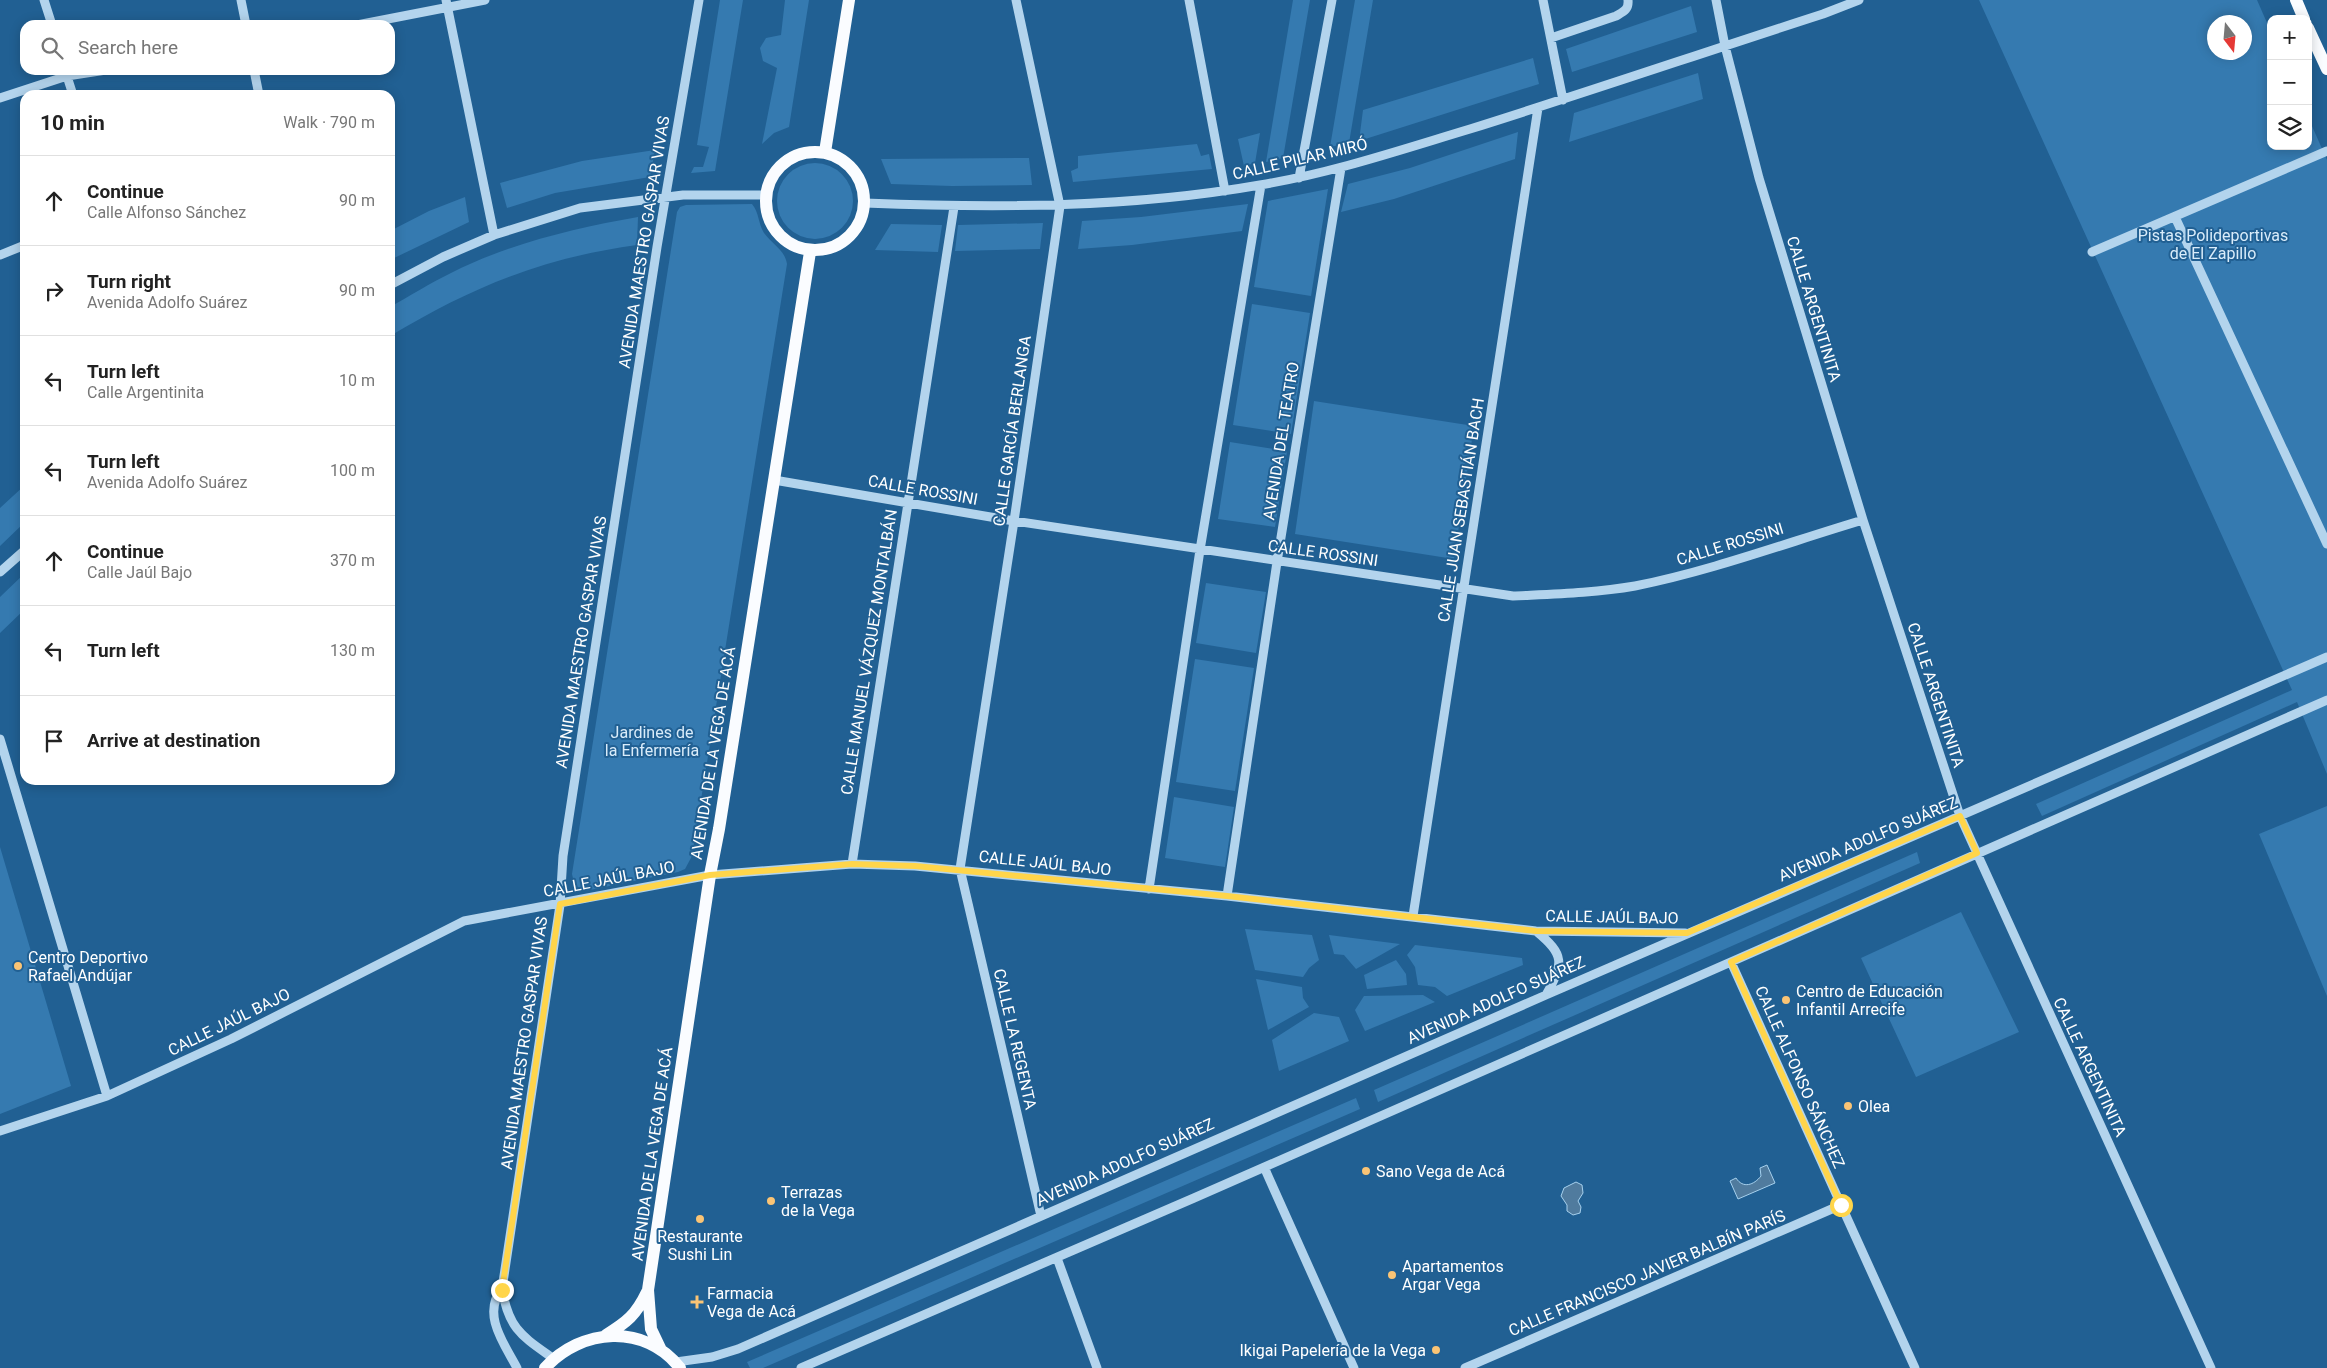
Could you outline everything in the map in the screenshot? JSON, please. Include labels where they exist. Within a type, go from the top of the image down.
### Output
[{"type":"main road","points":[[825,152],[849,0]]},
{"type":"main road","points":[[2296,0],[2302,15]]},
{"type":"main road","points":[[2312,37],[2327,70]]},
{"type":"main road","points":[[825,152],[843,160],[854,169],[860,178],[865,204],[857,227],[850,237],[831,249],[810,252],[795,247],[774,230],[767,217],[766,195],[773,175],[790,159],[804,154],[825,152]]},
{"type":"main road","name":"AVENIDA DE LA VEGA DE ACÁ","points":[[661,1350],[651,1329],[648,1290],[710,875],[810,252]]},
{"type":"main road","name":"AVENIDA DE LA VEGA DE ACÁ","points":[[605,1336],[626,1323],[638,1309],[648,1290]]},
{"type":"main road","points":[[549,1363],[578,1343],[605,1336],[634,1338],[661,1350],[678,1365]]},
{"type":"street","points":[[44,0],[50,20]]},
{"type":"street","points":[[241,0],[245,20]]},
{"type":"street","points":[[378,20],[447,4],[485,0]]},
{"type":"street","name":"AVENIDA MAESTRO GASPAR VIVAS","points":[[549,1363],[512,1325],[502,1290],[560,904],[563,856],[657,247],[699,0]]},
{"type":"street","name":"CALLE GARCÍA BERLANGA","points":[[960,869],[1060,206],[1016,0]]},
{"type":"street","points":[[1189,0],[1225,191]]},
{"type":"street","points":[[1299,178],[1332,0]]},
{"type":"street","points":[[1543,0],[1563,100]]},
{"type":"street","points":[[1551,38],[1616,16],[1625,11],[1628,6],[1628,0]]},
{"type":"street","name":"CALLE ARGENTINITA","points":[[1716,0],[1725,46],[1759,178],[1863,520],[1960,816],[2212,1368]]},
{"type":"street","name":"CALLE PILAR MIRÓ","points":[[865,204],[1060,206],[1225,191],[1299,178],[1340,168],[1538,108],[1823,14],[1860,0]]},
{"type":"street","points":[[447,4],[494,235]]},
{"type":"street","points":[[21,90],[61,75]]},
{"type":"street","points":[[67,75],[71,90]]},
{"type":"street","points":[[255,75],[258,90]]},
{"type":"street","points":[[0,98],[20,90]]},
{"type":"street","name":"CALLE JUAN SEBASTIÁN BACH","points":[[1413,916],[1538,108]]},
{"type":"street","points":[[2092,252],[2327,151]]},
{"type":"street","name":"AVENIDA DEL TEATRO","points":[[1227,896],[1277,562],[1340,168]]},
{"type":"street","points":[[1149,889],[1200,550],[1261,185]]},
{"type":"street","points":[[395,282],[443,257],[494,235],[580,208],[667,197],[766,195]]},
{"type":"street","name":"CALLE MANUEL VÁZQUEZ MONTALBÁN","points":[[852,864],[954,206]]},
{"type":"street","points":[[2176,217],[2327,544]]},
{"type":"street","points":[[0,255],[20,247]]},
{"type":"street","name":"CALLE ROSSINI","points":[[774,480],[1014,521],[1513,596],[1574,593],[1634,586],[1675,577],[1863,520]]},
{"type":"street","points":[[0,572],[20,554]]},
{"type":"street","name":"AVENIDA ADOLFO SUÁREZ","points":[[678,1365],[729,1353],[1687,933],[2327,657]]},
{"type":"street","points":[[801,1368],[1057,1258],[2327,700]]},
{"type":"street","points":[[0,739],[107,1096]]},
{"type":"street","name":"CALLE JAÚL BAJO","points":[[0,1131],[107,1096],[231,1039],[464,921],[710,875],[852,864],[960,869],[1413,916],[1536,931],[1687,933]]},
{"type":"street","name":"CALLE LA REGENTA","points":[[960,869],[1041,1216]]},
{"type":"street","name":"CALLE JAÚL BAJO","points":[[1536,931],[1552,944],[1559,958],[1558,972],[1546,995]]},
{"type":"street","name":"CALLE ALFONSO SÁNCHEZ","points":[[1731,962],[1914,1368]]},
{"type":"street","points":[[1264,1167],[1354,1368]]},
{"type":"street","name":"CALLE FRANCISCO JAVIER BALBÍN PARÍS","points":[[1465,1368],[1841,1205]]},
{"type":"street","points":[[1057,1258],[1097,1368]]},
{"type":"street","name":"AVENIDA MAESTRO GASPAR VIVAS","points":[[502,1290],[496,1297],[494,1317],[498,1336],[517,1368]]},
{"type":"green space","points":[[720,0],[743,0],[715,171],[691,173],[694,167],[703,167],[709,147],[697,145]]},
{"type":"green space","points":[[785,0],[809,0],[789,127],[774,133],[762,144],[777,68],[763,61],[760,48],[766,38],[781,35]]},
{"type":"green space","points":[[1293,0],[1310,0],[1283,158],[1266,162]]},
{"type":"green space","points":[[1355,0],[1373,0],[1349,143],[1330,147]]},
{"type":"green space","name":"Pistas Polideportivas de El Zapillo","points":[[1979,0],[2257,0],[2267,23],[2267,150],[2312,150],[2312,126],[2327,160],[2327,774],[2297,702],[2042,816],[2036,804],[2292,690]]},
{"type":"green space","points":[[1691,6],[1697,32],[1572,72],[1566,49]]},
{"type":"green space","points":[[1533,58],[1539,84],[1359,141],[1363,110]]},
{"type":"green space","points":[[1698,73],[1703,99],[1569,142],[1574,113]]},
{"type":"green space","points":[[1518,132],[1515,159],[1394,199],[1341,212],[1348,184],[1410,168]]},
{"type":"green space","points":[[1260,133],[1255,163],[1244,166],[1238,139]]},
{"type":"green space","points":[[1197,144],[1201,156],[1209,154],[1212,169],[1073,182],[1071,171],[1078,168],[1078,156]]},
{"type":"green space","points":[[655,150],[650,177],[555,193],[507,208],[500,183],[582,161]]},
{"type":"green space","points":[[1029,158],[1032,185],[952,186],[891,184],[881,159]]},
{"type":"green space","points":[[815,163],[829,166],[842,174],[850,187],[853,201],[850,215],[842,228],[829,236],[815,239],[801,236],[788,228],[780,215],[777,201],[780,187],[788,174],[801,166]]},
{"type":"green space","points":[[1328,189],[1311,296],[1254,287],[1268,201]]},
{"type":"green space","points":[[465,197],[469,222],[395,258],[395,228],[429,211]]},
{"type":"green space","name":"Jardines de la Enfermería","points":[[752,204],[764,233],[784,255],[787,264],[692,856],[685,869],[678,872],[585,891],[576,885],[572,874],[677,212],[680,207],[686,205]]},
{"type":"green space","points":[[1248,204],[1242,231],[1132,245],[1078,249],[1082,221],[1141,217]]},
{"type":"green space","points":[[638,217],[637,245],[570,258],[509,277],[450,303],[395,333],[395,304],[428,285],[473,263],[519,245],[590,226]]},
{"type":"green space","points":[[1043,223],[1040,249],[955,251],[958,225]]},
{"type":"green space","points":[[891,224],[942,225],[938,252],[875,250]]},
{"type":"green space","points":[[1252,304],[1310,313],[1291,434],[1233,425]]},
{"type":"green space","points":[[1314,401],[1474,426],[1454,559],[1295,534]]},
{"type":"green space","points":[[1230,442],[1287,451],[1275,527],[1218,519]]},
{"type":"green space","points":[[20,490],[20,527],[0,546],[0,508]]},
{"type":"green space","points":[[20,578],[20,614],[0,633],[0,597]]},
{"type":"green space","points":[[1206,583],[1266,592],[1256,653],[1196,643]]},
{"type":"green space","points":[[1195,659],[1254,668],[1235,791],[1176,782]]},
{"type":"green space","points":[[1174,797],[1234,807],[1225,867],[1165,858]]},
{"type":"green space","points":[[2327,806],[2327,996],[2259,834]]},
{"type":"green space","name":"Centro Deportivo Rafael Andújar","points":[[0,847],[71,1086],[0,1114]]},
{"type":"green space","points":[[1917,852],[1920,863],[1378,1102],[1374,1090]]},
{"type":"green space","points":[[1961,912],[2019,1032],[1916,1077],[1861,958]]},
{"type":"green space","points":[[1245,929],[1312,935],[1319,960],[1309,968],[1303,977],[1255,970]]},
{"type":"green space","points":[[1329,935],[1400,944],[1356,969],[1344,955],[1334,954]]},
{"type":"green space","points":[[1415,945],[1522,958],[1523,965],[1447,996],[1435,987],[1418,985],[1415,967],[1407,955]]},
{"type":"green space","points":[[1396,960],[1406,974],[1407,985],[1367,989],[1364,975]]},
{"type":"green space","points":[[1256,979],[1302,987],[1303,998],[1309,1007],[1268,1030]]},
{"type":"green space","points":[[1423,995],[1435,1002],[1365,1031],[1355,1010],[1364,996]]},
{"type":"green space","points":[[1314,1013],[1339,1017],[1349,1041],[1279,1071],[1272,1040]]},
{"type":"green space","points":[[1356,1098],[1360,1109],[763,1368],[750,1368],[747,1362]]},
{"type":"shaded area","points":[[1767,1165],[1775,1183],[1738,1199],[1730,1181],[1736,1178],[1745,1185],[1755,1182],[1761,1176],[1760,1168]]},
{"type":"shaded area","points":[[1576,1182],[1582,1185],[1583,1193],[1578,1201],[1581,1207],[1580,1213],[1573,1215],[1567,1211],[1567,1205],[1561,1196],[1564,1188]]},
{"type":"place","name":"Centro Deportivo Rafael Andújar","points":[[18,966]]},
{"type":"place","name":"Centro de Educación Infantil Arrecife","points":[[1786,1000]]},
{"type":"place","name":"Olea","points":[[1848,1106]]},
{"type":"place","name":"Sano Vega de Acá","points":[[1366,1171]]},
{"type":"place","name":"Terrazas de la Vega","points":[[771,1201]]},
{"type":"place","name":"Restaurante Sushi Lin","points":[[700,1219]]},
{"type":"place","name":"Apartamentos Argar Vega","points":[[1392,1275]]},
{"type":"place","name":"Farmacia Vega de Acá","points":[[697,1302]]},
{"type":"place","name":"Ikigai Papelería de la Vega","points":[[1436,1350]]},
{"type":"route","points":[[502,1290],[560,904],[710,875],[852,864],[960,869],[1413,916],[1536,931],[1687,933],[1960,816],[1977,853],[1731,962],[1841,1205]]}]
